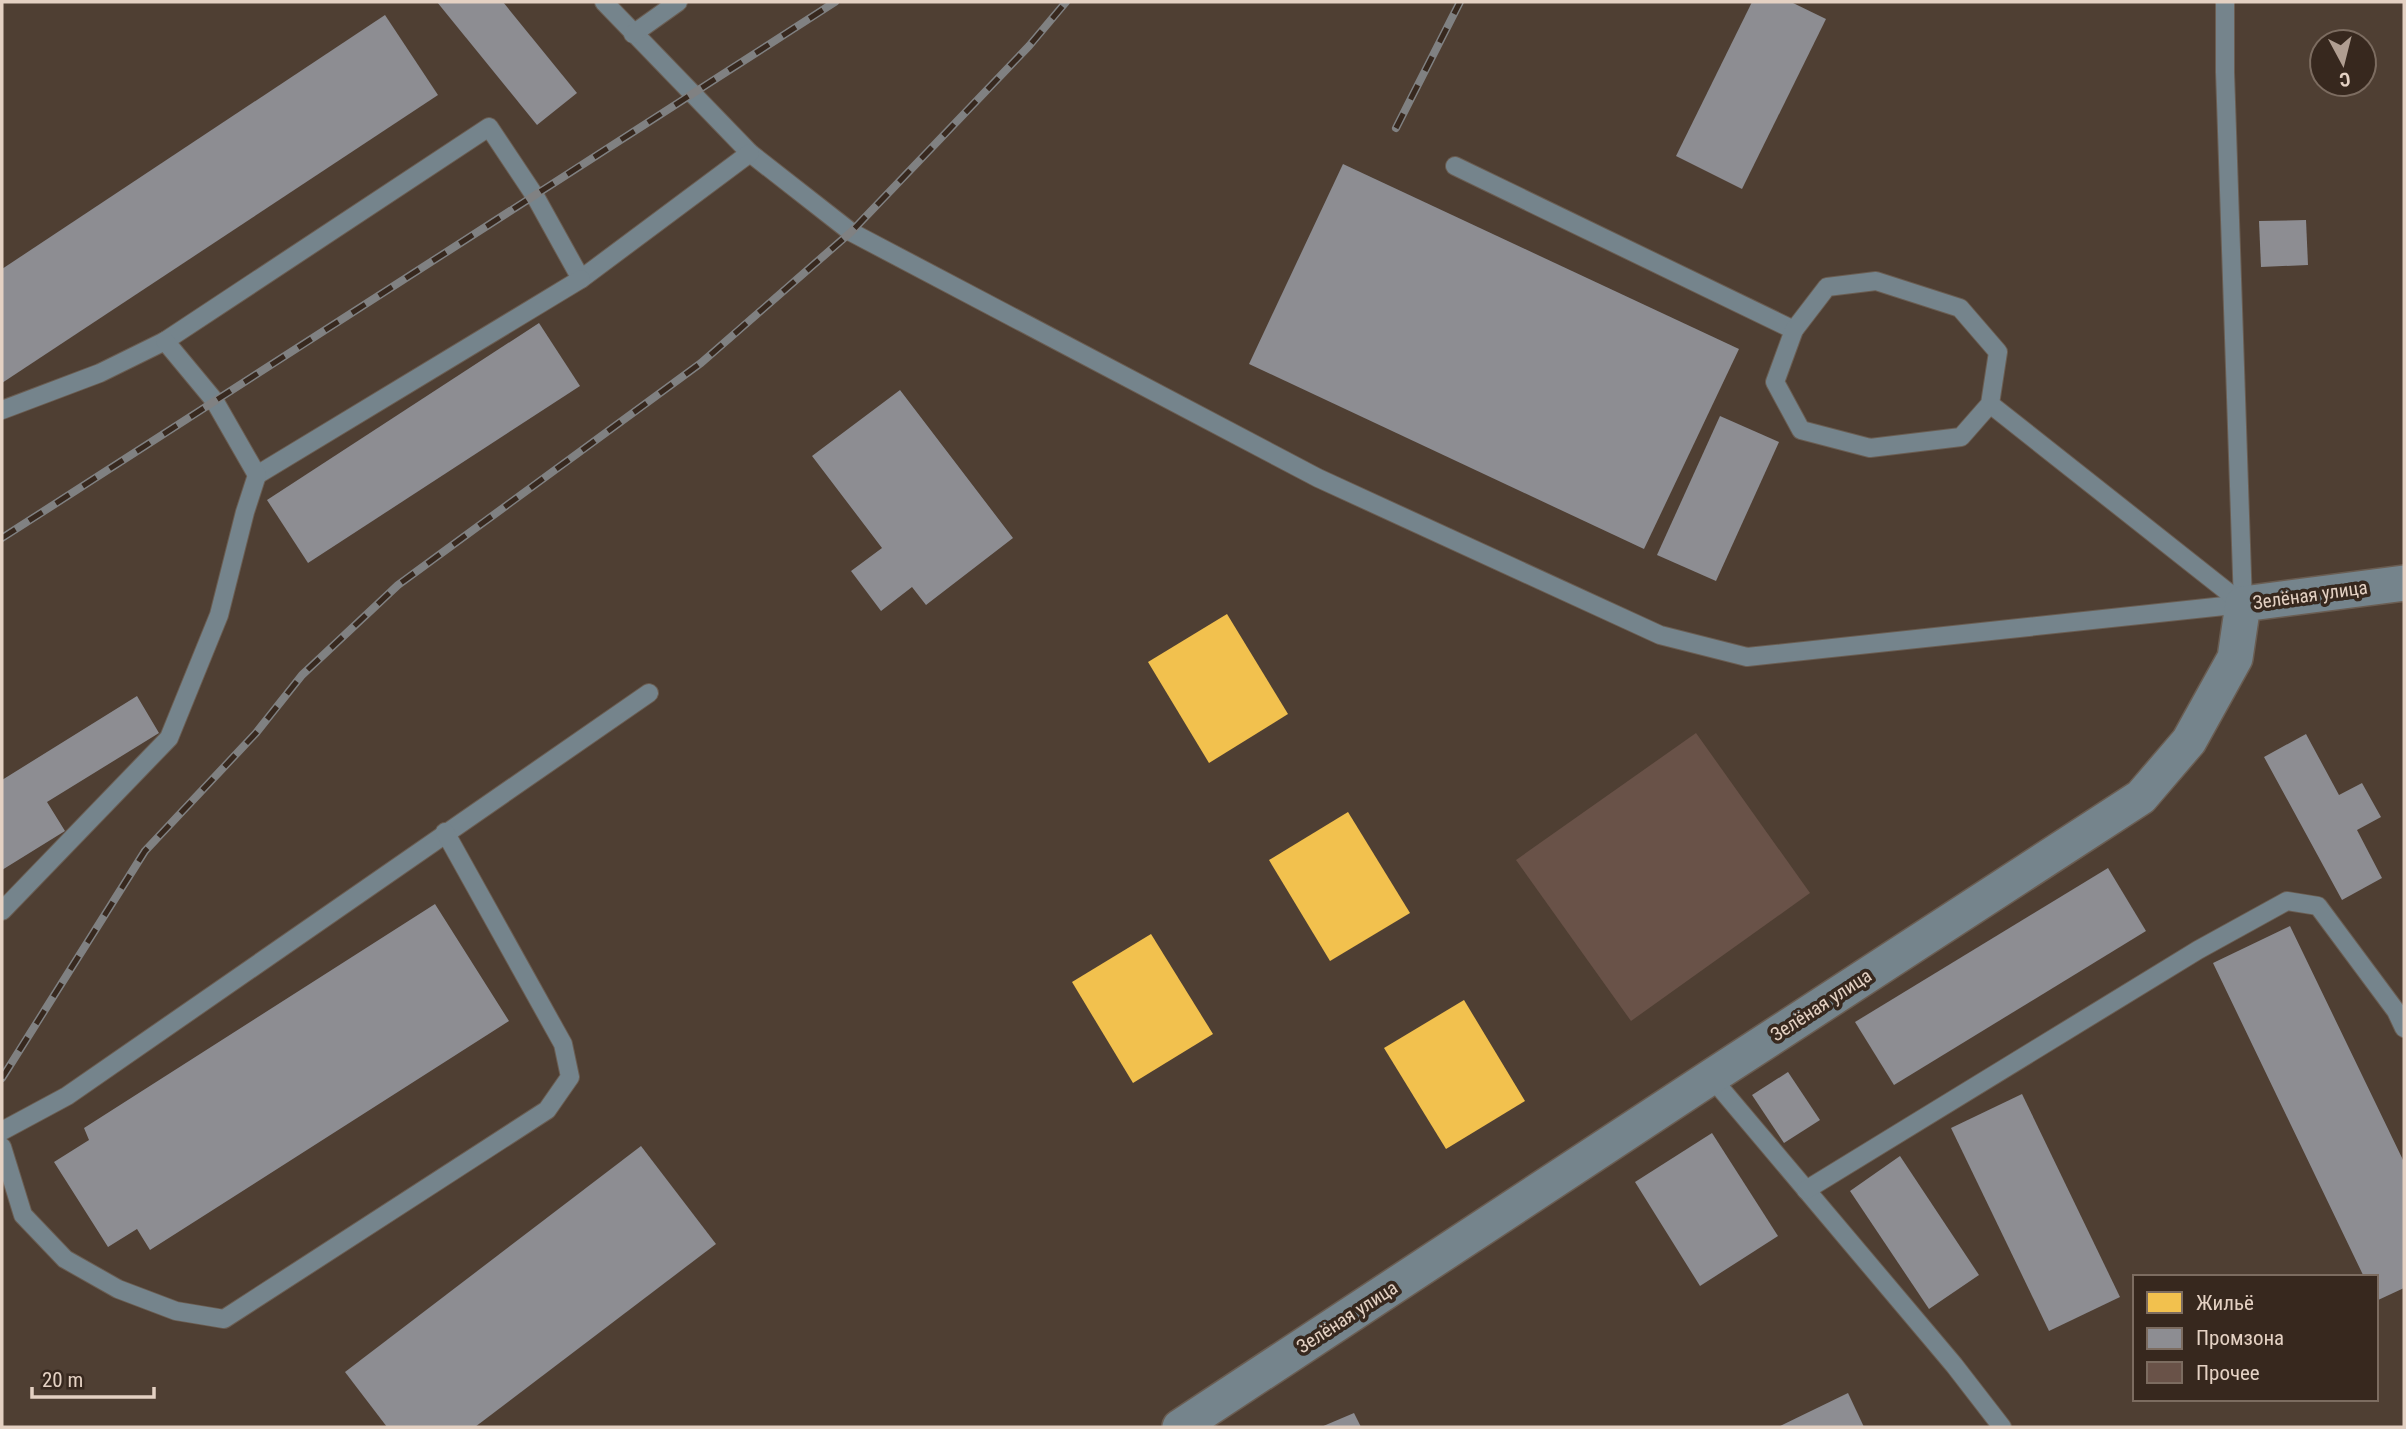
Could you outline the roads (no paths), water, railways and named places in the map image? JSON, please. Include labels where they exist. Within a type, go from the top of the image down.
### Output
[{"type":"street","name":"Зелёная улица","points":[[1180,1427],[2141,797],[2189,741],[2235,657],[2243,604],[2404,583]]},
{"type":"lane","points":[[604,2],[750,153],[851,232],[1318,478],[1660,635],[1747,657],[2243,604]]},
{"type":"lane","points":[[633,34],[678,2]]},
{"type":"lane","points":[[2225,2],[2243,604]]},
{"type":"lane","points":[[2,410],[100,373],[165,341],[489,127],[534,196],[581,279]]},
{"type":"lane","points":[[2,911],[169,738],[219,615],[257,475],[581,279],[750,153]]},
{"type":"lane","points":[[1455,166],[1794,330]]},
{"type":"lane","points":[[1876,281],[1960,308],[1998,352],[1990,404],[1961,437],[1870,448],[1801,430],[1775,382],[1794,330],[1827,287],[1876,281]]},
{"type":"lane","points":[[165,341],[214,400],[257,475]]},
{"type":"lane","points":[[1990,404],[2243,604]]},
{"type":"lane","points":[[2,1131],[67,1096],[649,693]]},
{"type":"lane","points":[[2,1147],[23,1215],[65,1259],[118,1289],[176,1311],[224,1319],[547,1110],[570,1077],[563,1044],[445,832]]},
{"type":"lane","points":[[1806,1190],[2198,950],[2287,901],[2318,905],[2396,1011],[2404,1028]]},
{"type":"lane","points":[[1711,1077],[1954,1365],[2002,1427]]},
{"type":"railway","points":[[2,538],[835,2]]},
{"type":"railway","points":[[2,1078],[145,851],[256,733],[302,675],[398,585],[701,363],[851,232],[1029,46],[1066,2]]},
{"type":"railway","points":[[1396,128],[1460,2]]}]
